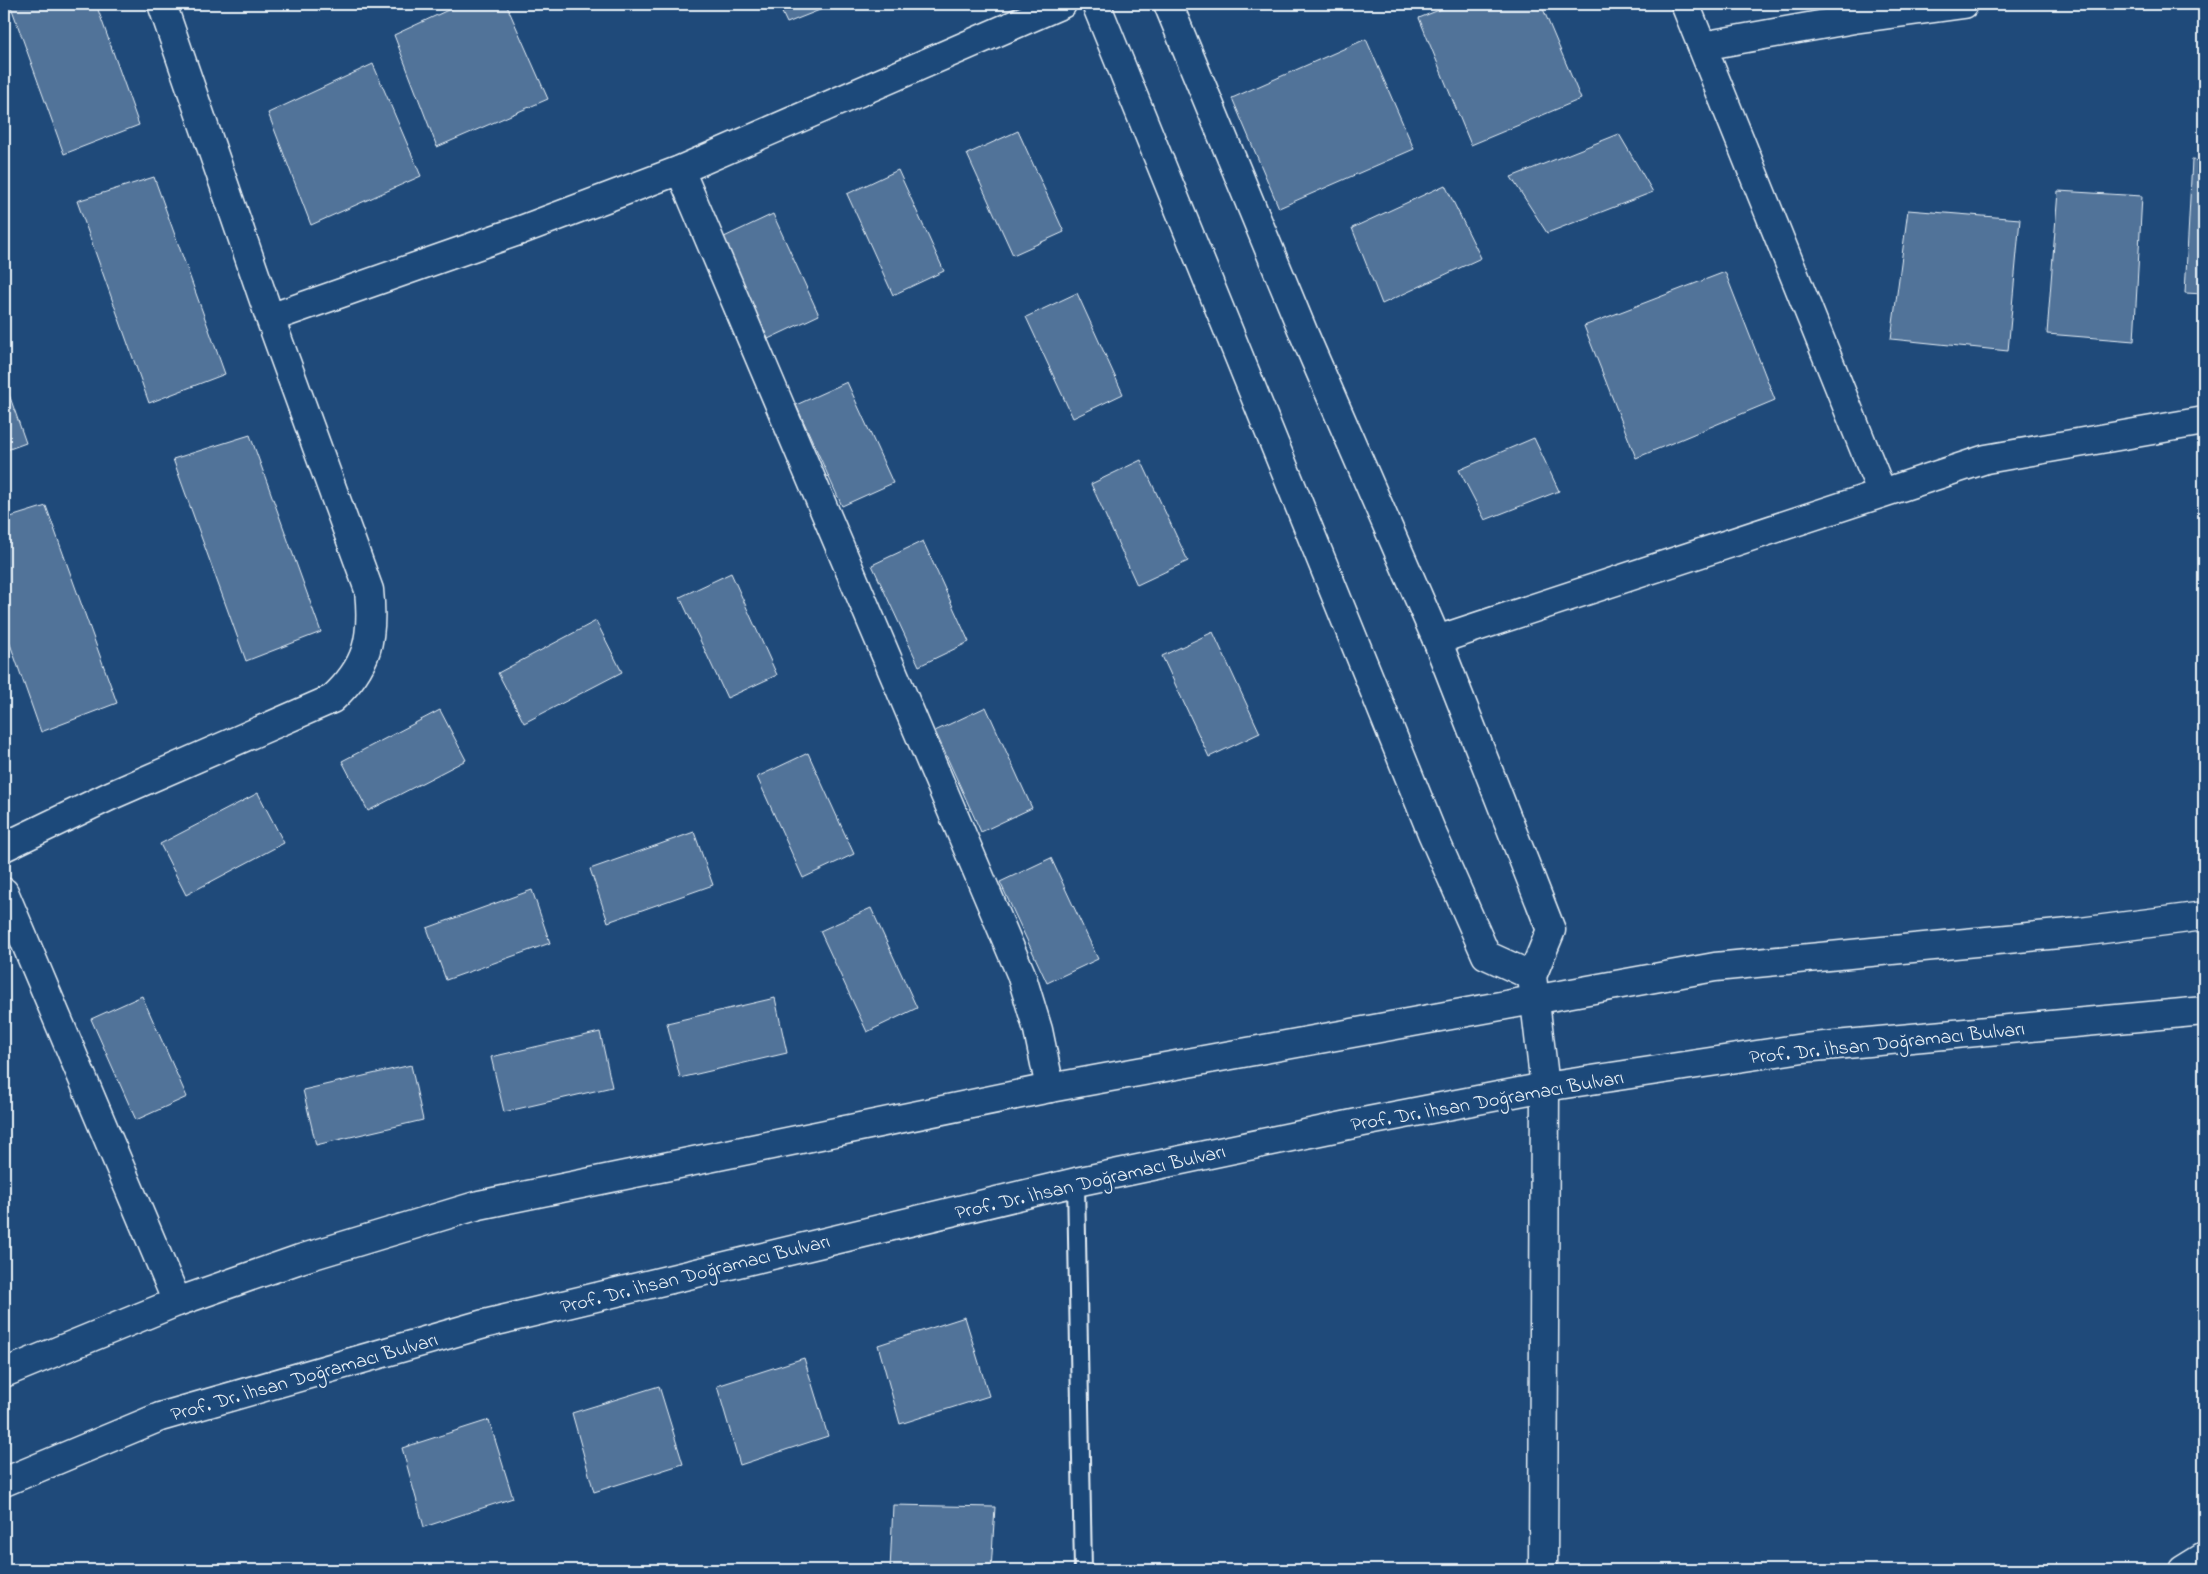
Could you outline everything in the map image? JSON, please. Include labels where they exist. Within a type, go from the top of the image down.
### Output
[{"type":"street","points":[[4,847],[112,795],[332,699],[345,687],[358,669],[367,646],[372,619],[368,590],[270,318],[162,4]]},
{"type":"street","points":[[270,318],[521,230],[680,170],[1062,4]]},
{"type":"street","points":[[1096,4],[1432,833],[1486,955],[1534,988]]},
{"type":"street","points":[[1168,4],[1304,334],[1436,640],[1551,930],[1534,988],[1545,1087],[1543,1570]]},
{"type":"street","points":[[1685,4],[1882,493]]},
{"type":"street","points":[[1702,46],[1854,20],[1964,4]]},
{"type":"street","points":[[680,170],[1021,974],[1038,1030],[1050,1088]]},
{"type":"street","points":[[1436,640],[1986,459],[2204,421]]},
{"type":"street","points":[[4,892],[176,1302]]},
{"type":"street","points":[[4,1373],[176,1302],[300,1258],[479,1205],[1534,988],[1715,967],[2080,932],[2204,916]]},
{"type":"street","name":"Prof. Dr. İhsan Doğramacı Bulvarı","points":[[4,1482],[160,1417],[484,1324],[1076,1182],[1358,1123],[1545,1087],[1803,1048],[2204,1011]]},
{"type":"street","points":[[2183,1570],[2204,1557]]},
{"type":"lane","points":[[1076,1182],[1084,1570]]},
{"type":"building","points":[[10,4],[96,4],[139,125],[64,154]]},
{"type":"building","points":[[461,4],[506,4],[548,99],[437,147],[394,35]]},
{"type":"building","points":[[778,4],[835,4],[787,23]]},
{"type":"building","points":[[1454,4],[1541,4],[1581,99],[1471,145],[1419,18]]},
{"type":"building","points":[[1366,39],[1414,149],[1279,208],[1232,98]]},
{"type":"building","points":[[373,64],[421,176],[311,225],[268,113]]},
{"type":"building","points":[[1018,131],[1064,232],[1013,255],[967,154]]},
{"type":"building","points":[[1619,134],[1653,192],[1547,233],[1511,177]]},
{"type":"building","points":[[2192,160],[2204,161],[2204,294],[2185,293]]},
{"type":"building","points":[[898,170],[944,271],[893,295],[847,194]]},
{"type":"building","points":[[154,177],[225,374],[149,403],[77,201]]},
{"type":"building","points":[[1445,185],[1481,258],[1382,304],[1352,228]]},
{"type":"building","points":[[2058,191],[2142,196],[2134,341],[2047,334]]},
{"type":"building","points":[[1908,210],[2020,219],[2008,351],[1891,339]]},
{"type":"building","points":[[773,214],[819,315],[768,339],[722,238]]},
{"type":"building","points":[[1725,272],[1775,400],[1636,458],[1584,326]]},
{"type":"building","points":[[1077,293],[1123,394],[1073,418],[1026,317]]},
{"type":"building","points":[[4,380],[26,443],[4,451]]},
{"type":"building","points":[[847,382],[893,483],[842,506],[796,405]]},
{"type":"building","points":[[250,435],[321,632],[246,661],[173,459]]},
{"type":"building","points":[[1534,438],[1559,491],[1485,520],[1459,470]]},
{"type":"building","points":[[1141,460],[1188,561],[1137,585],[1091,484]]},
{"type":"building","points":[[46,506],[117,703],[41,732],[4,627],[4,519]]},
{"type":"building","points":[[923,541],[969,642],[919,666],[872,565]]},
{"type":"building","points":[[731,573],[777,675],[727,698],[680,597]]},
{"type":"building","points":[[596,621],[622,672],[524,723],[498,673]]},
{"type":"building","points":[[1213,632],[1260,733],[1209,757],[1162,656]]},
{"type":"building","points":[[986,707],[1032,808],[981,832],[935,731]]},
{"type":"building","points":[[440,710],[466,760],[368,811],[342,761]]},
{"type":"building","points":[[808,753],[854,854],[803,878],[757,777]]},
{"type":"building","points":[[258,793],[284,843],[186,895],[160,844]]},
{"type":"building","points":[[694,832],[713,885],[608,922],[590,869]]},
{"type":"building","points":[[1051,858],[1098,959],[1047,983],[1000,882]]},
{"type":"building","points":[[532,890],[550,943],[446,980],[427,928]]},
{"type":"building","points":[[871,908],[917,1008],[867,1032],[820,931]]},
{"type":"building","points":[[142,996],[187,1097],[136,1120],[91,1019]]},
{"type":"building","points":[[775,998],[787,1053],[680,1078],[667,1023]]},
{"type":"building","points":[[600,1032],[612,1087],[504,1112],[491,1057]]},
{"type":"building","points":[[411,1065],[423,1120],[316,1145],[303,1090]]},
{"type":"building","points":[[965,1317],[989,1396],[900,1424],[878,1345]]},
{"type":"building","points":[[804,1358],[828,1436],[740,1465],[717,1386]]},
{"type":"building","points":[[659,1386],[683,1464],[594,1492],[572,1413]]},
{"type":"building","points":[[489,1420],[513,1498],[424,1527],[402,1448]]},
{"type":"building","points":[[893,1505],[995,1507],[991,1570],[890,1570]]}]
